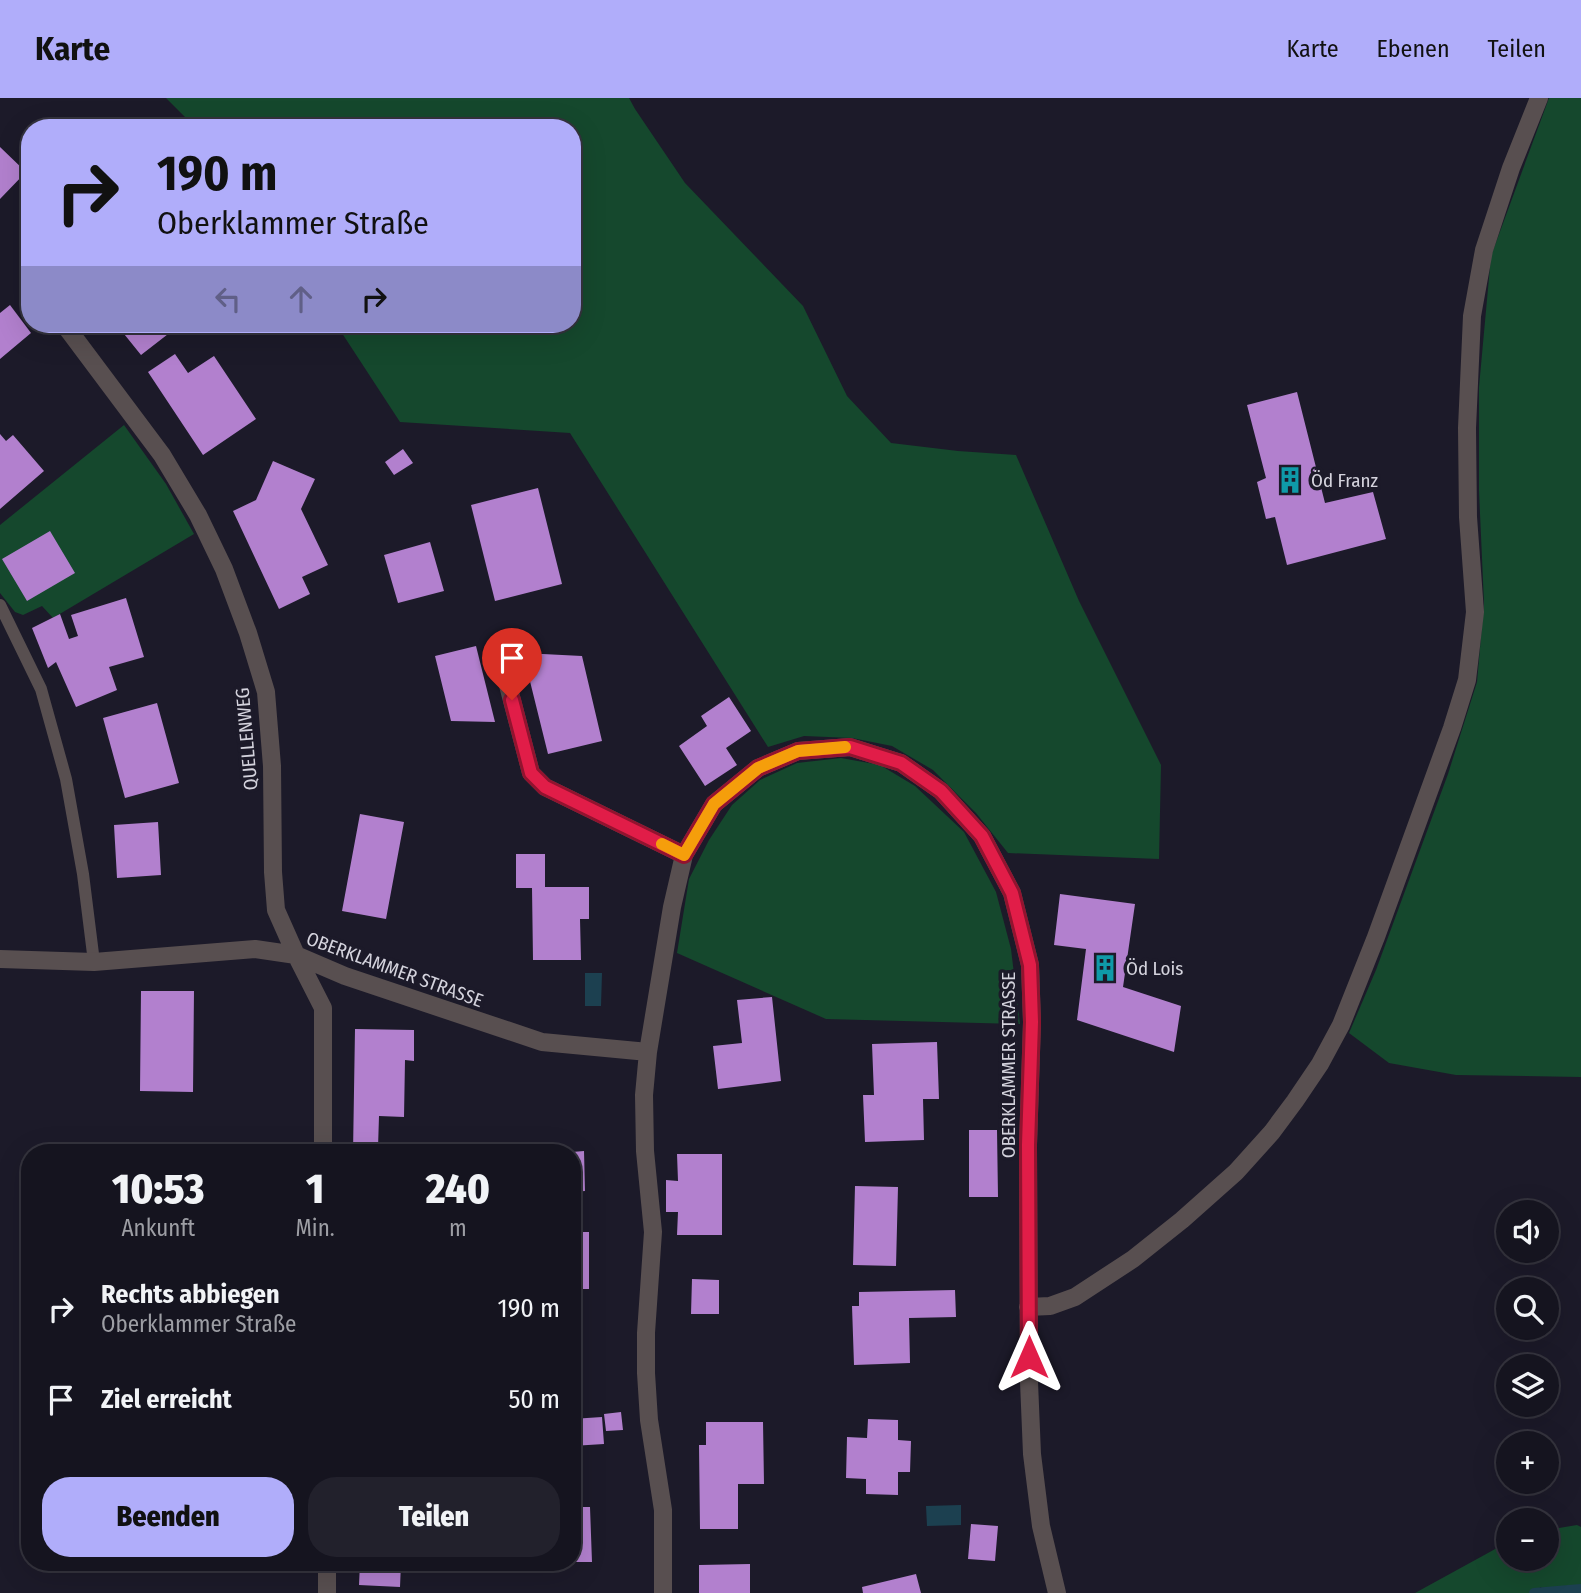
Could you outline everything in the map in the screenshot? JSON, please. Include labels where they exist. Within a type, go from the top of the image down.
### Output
[{"type":"street","points":[[1028,1307],[1050,1306],[1075,1297],[1133,1259],[1236,1172],[1272,1132],[1294,1101],[1320,1064],[1341,1024],[1376,937],[1467,680],[1475,612],[1468,517],[1467,428],[1472,316],[1484,250],[1511,168],[1539,98]]},
{"type":"street","name":"QUELLENWEG","points":[[71,333],[163,455],[198,515],[224,569],[248,633],[266,692],[272,766],[276,910],[323,1008],[323,1144]]},
{"type":"street","points":[[499,651],[531,773],[545,787],[684,855]]},
{"type":"street","name":"OBERKLAMMER STRASSE","points":[[663,1593],[663,1510],[649,1420],[646,1373],[653,1232],[643,1095],[672,907],[684,855],[714,804],[758,768],[798,751],[850,747],[901,763],[941,791],[982,836],[1012,893],[1030,965],[1032,1022],[1028,1145],[1028,1307],[1032,1454],[1041,1526],[1057,1593]]},
{"type":"street","name":"OBERKLAMMER STRASSE","points":[[0,959],[94,962],[256,949],[296,955],[345,976],[542,1042],[648,1052]]},
{"type":"street","points":[[327,1571],[327,1593]]},
{"type":"lane","points":[[0,605],[41,689],[66,779],[83,874],[94,962]]},
{"type":"green space","points":[[166,98],[629,98],[685,183],[803,306],[847,396],[891,443],[1016,455],[1079,601],[1161,765],[1159,859],[1008,853],[976,813],[933,770],[892,746],[852,738],[804,736],[768,747],[570,433],[400,422],[342,333],[581,333],[581,119],[187,119]]},
{"type":"green space","points":[[1549,98],[1581,98],[1581,1077],[1456,1075],[1389,1063],[1349,1033],[1376,970],[1448,774],[1477,682],[1484,603],[1479,491],[1479,387],[1491,256]]},
{"type":"green space","points":[[124,425],[166,484],[194,534],[53,618],[42,606],[23,615],[15,612],[0,593],[0,525]]},
{"type":"green space","points":[[841,758],[880,765],[915,786],[964,832],[996,892],[1011,949],[1020,1024],[826,1019],[677,953],[689,879],[709,840],[732,805],[760,780],[797,763]]},
{"type":"green space","points":[[1577,1525],[1581,1527],[1581,1593],[1546,1593],[1541,1587],[1531,1593],[1415,1593],[1496,1549],[1496,1571],[1559,1571],[1559,1528]]},
{"type":"water","points":[[585,973],[602,973],[601,1006],[585,1006]]},
{"type":"water","points":[[961,1505],[961,1525],[927,1526],[926,1506]]},
{"type":"building","points":[[0,147],[21,167],[21,177],[0,199]]},
{"type":"building","points":[[10,305],[21,320],[21,333],[31,333],[0,359],[0,313]]},
{"type":"building","points":[[123,333],[169,333],[141,355]]},
{"type":"building","points":[[175,354],[188,373],[214,356],[256,419],[203,455],[148,372]]},
{"type":"building","name":"Öd Franz","points":[[1297,392],[1325,503],[1373,492],[1386,539],[1287,565],[1275,517],[1266,519],[1257,482],[1266,478],[1247,405]]},
{"type":"building","points":[[0,434],[6,441],[13,435],[44,471],[0,509]]},
{"type":"building","points":[[403,449],[413,463],[394,475],[385,462]]},
{"type":"building","points":[[273,461],[315,479],[301,509],[328,565],[302,577],[310,594],[279,609],[233,511],[256,500]]},
{"type":"building","points":[[538,488],[562,584],[495,601],[471,505]]},
{"type":"building","points":[[50,531],[75,573],[27,601],[2,559]]},
{"type":"building","points":[[430,542],[444,591],[398,603],[384,555]]},
{"type":"building","points":[[126,598],[144,657],[109,667],[117,690],[76,707],[56,662],[48,668],[32,628],[60,614],[69,639],[78,636],[71,615]]},
{"type":"building","points":[[476,646],[495,722],[451,721],[435,656]]},
{"type":"building","points":[[523,653],[582,656],[602,741],[548,754]]},
{"type":"building","points":[[729,697],[751,731],[726,748],[737,765],[705,786],[679,746],[707,726],[701,716]]},
{"type":"building","points":[[157,703],[179,783],[125,798],[103,718]]},
{"type":"building","points":[[360,814],[404,822],[386,919],[342,911]]},
{"type":"building","points":[[158,822],[161,875],[117,878],[114,825]]},
{"type":"building","points":[[516,854],[545,854],[545,887],[589,887],[589,919],[580,919],[581,960],[533,960],[532,888],[516,888]]},
{"type":"building","name":"Öd Lois","points":[[1060,894],[1135,904],[1123,987],[1181,1006],[1174,1052],[1077,1020],[1086,949],[1054,945]]},
{"type":"building","points":[[141,991],[194,991],[193,1092],[140,1091]]},
{"type":"building","points":[[772,997],[781,1081],[718,1089],[713,1046],[742,1043],[737,1000]]},
{"type":"building","points":[[355,1029],[414,1030],[414,1061],[405,1060],[404,1117],[379,1116],[378,1144],[353,1144]]},
{"type":"building","points":[[937,1042],[939,1099],[923,1099],[924,1140],[865,1142],[863,1095],[874,1095],[872,1044]]},
{"type":"building","points":[[969,1130],[997,1130],[998,1197],[969,1197]]},
{"type":"building","points":[[581,1151],[584,1151],[585,1191],[581,1191]]},
{"type":"building","points":[[677,1154],[722,1154],[722,1235],[677,1235],[678,1212],[666,1212],[666,1180],[678,1181]]},
{"type":"building","points":[[855,1186],[898,1187],[896,1266],[853,1265]]},
{"type":"building","points":[[581,1232],[589,1232],[589,1289],[581,1289]]},
{"type":"building","points":[[692,1279],[719,1280],[719,1314],[691,1314]]},
{"type":"building","points":[[955,1290],[956,1317],[909,1318],[910,1363],[854,1365],[852,1306],[859,1306],[859,1292]]},
{"type":"building","points":[[621,1412],[623,1430],[606,1431],[604,1414]]},
{"type":"building","points":[[602,1417],[604,1444],[581,1445],[581,1418]]},
{"type":"building","points":[[868,1419],[898,1420],[898,1440],[911,1441],[910,1472],[898,1472],[898,1495],[866,1494],[866,1479],[846,1478],[847,1437],[867,1438]]},
{"type":"building","points":[[706,1422],[763,1422],[764,1484],[738,1484],[738,1529],[700,1529],[699,1445],[706,1445]]},
{"type":"building","points":[[581,1507],[590,1507],[592,1562],[581,1562]]},
{"type":"building","points":[[971,1524],[998,1526],[995,1561],[968,1559]]},
{"type":"building","points":[[750,1564],[750,1593],[699,1593],[699,1565]]},
{"type":"building","points":[[360,1571],[401,1571],[400,1587],[359,1585]]},
{"type":"building","points":[[916,1574],[921,1593],[863,1593],[862,1587]]},
{"type":"waterway","points":[[1534,1593],[1581,1589]]},
{"type":"slow traffic","points":[[662,844],[684,855],[714,804],[758,768],[798,751],[845,747]]},
{"type":"place","name":"Öd Franz","points":[[1290,480]]},
{"type":"place","name":"Öd Lois","points":[[1105,968]]},
{"type":"route","points":[[512,700],[531,773],[545,787],[684,855],[714,804],[758,768],[798,751],[850,747],[901,763],[941,791],[982,836],[1012,893],[1030,965],[1032,1022],[1028,1145],[1029,1357]]}]
